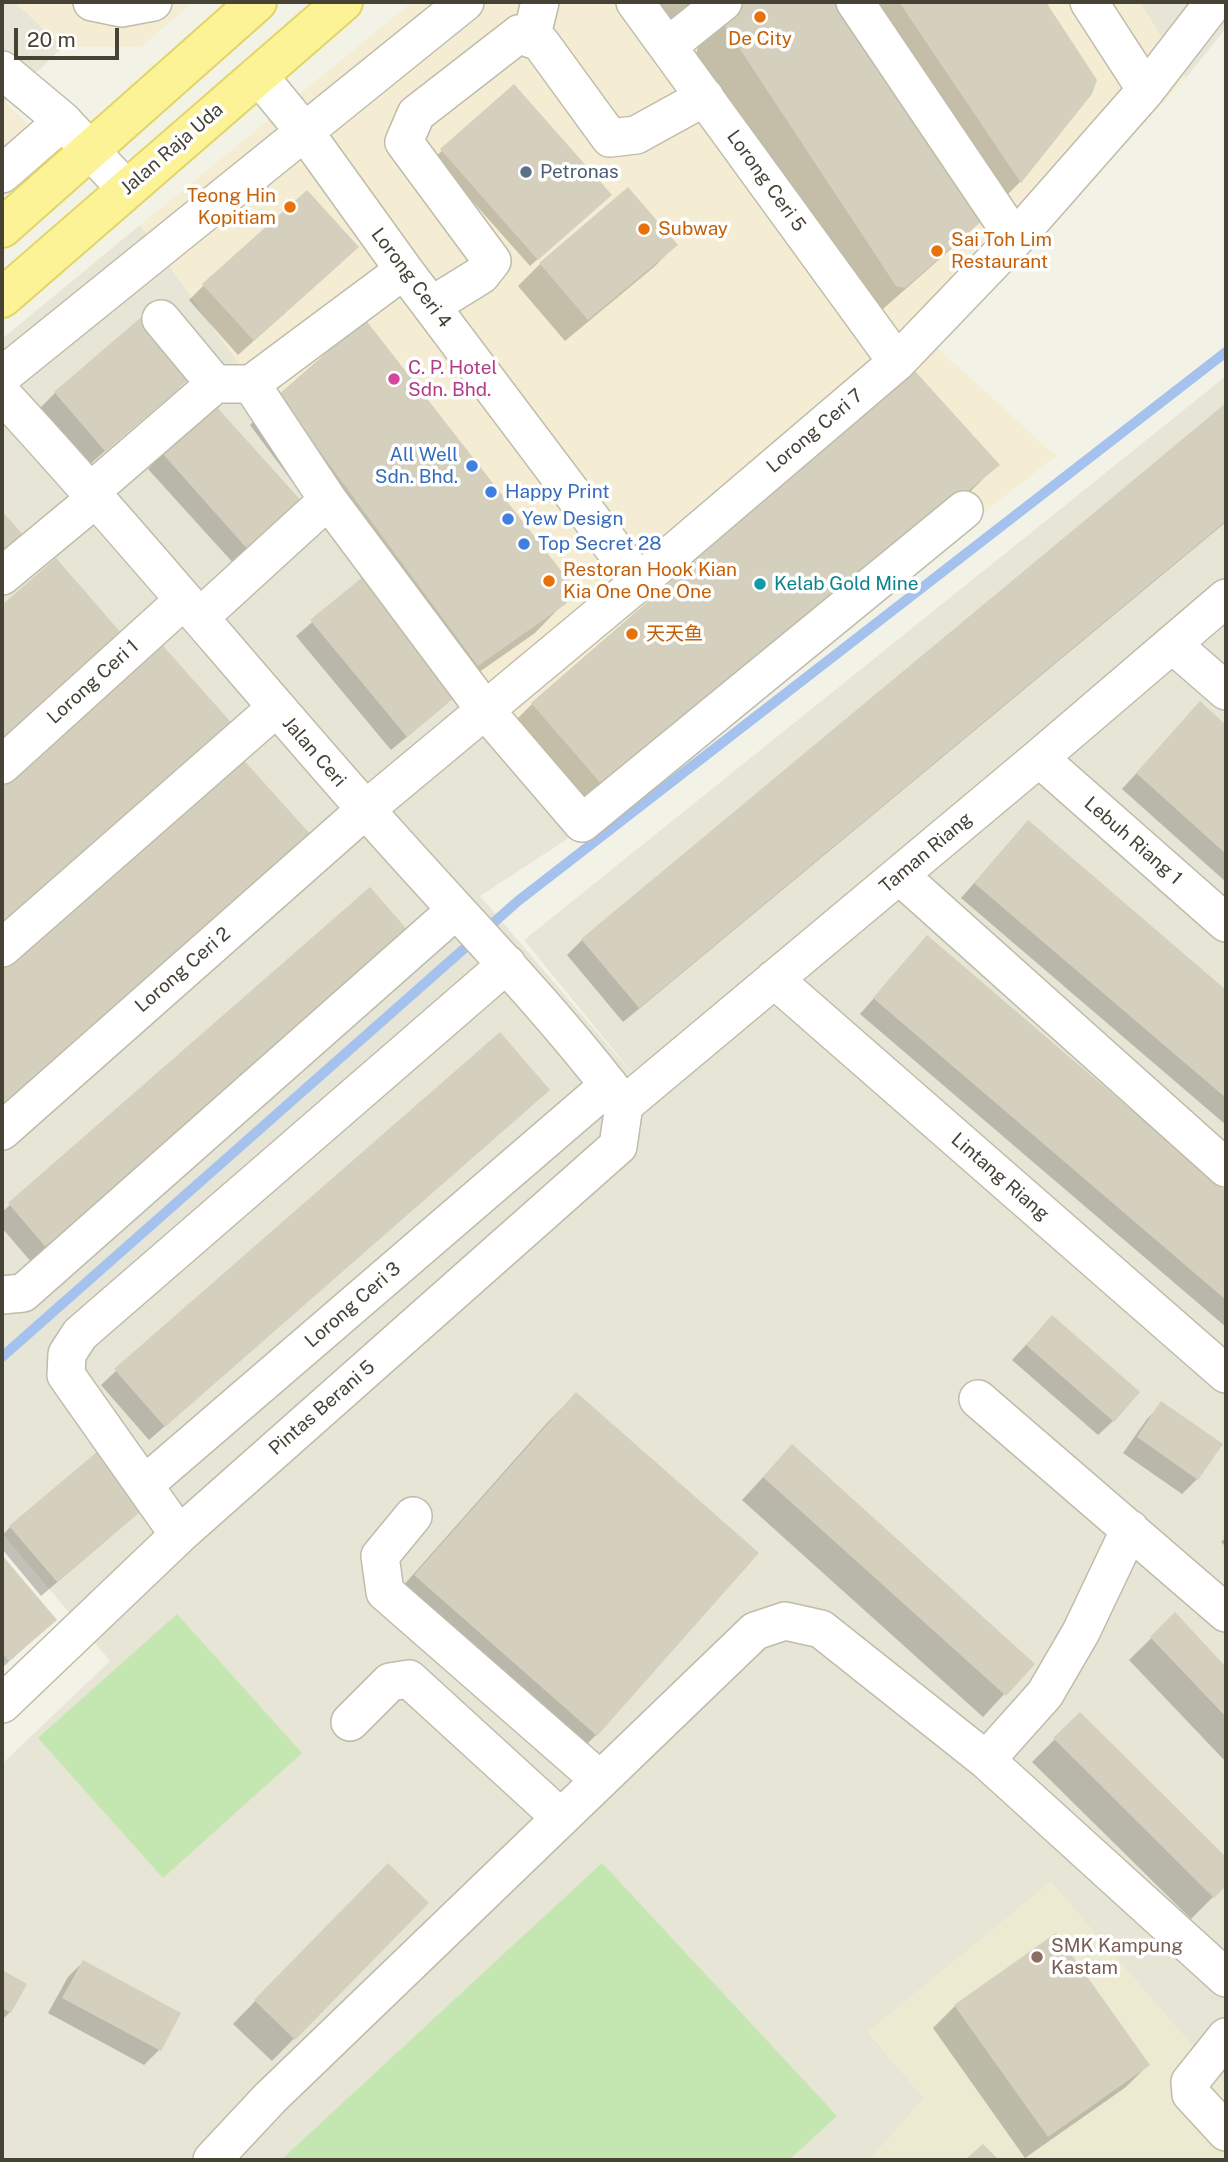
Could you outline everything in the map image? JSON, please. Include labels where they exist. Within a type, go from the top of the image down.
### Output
[{"type":"main road","points":[[2,228],[257,2]]},
{"type":"main road","name":"Jalan Raja Uda","points":[[2,298],[343,2]]},
{"type":"street","points":[[92,2],[121,8],[153,2]]},
{"type":"street","points":[[3,392],[304,131],[465,2]]},
{"type":"street","points":[[531,39],[540,2]]},
{"type":"street","name":"Lorong Ceri 5","points":[[635,2],[897,362]]},
{"type":"street","points":[[668,46],[723,2]]},
{"type":"street","points":[[855,2],[1015,239]]},
{"type":"street","points":[[1089,2],[1146,90]]},
{"type":"street","name":"Lorong Ceri 7","points":[[365,810],[897,362],[1015,239],[1146,90],[1214,2]]},
{"type":"street","points":[[431,306],[481,275],[492,261],[404,142],[416,114],[519,34],[540,42],[610,138],[636,135],[705,97]]},
{"type":"street","points":[[2,70],[63,121],[125,189]]},
{"type":"street","name":"Lorong Ceri 4","points":[[258,75],[304,131],[404,270],[639,582]]},
{"type":"street","points":[[2,174],[63,121]]},
{"type":"street","points":[[2,576],[215,384],[251,384],[404,270]]},
{"type":"street","points":[[161,320],[215,384]]},
{"type":"street","points":[[251,384],[328,500],[485,710],[582,823],[964,510]]},
{"type":"street","name":"Jalan Ceri","points":[[3,392],[365,810],[502,958],[616,1095]]},
{"type":"street","name":"Lorong Ceri 1","points":[[2,765],[328,500]]},
{"type":"street","name":"Taman Riang","points":[[616,1095],[774,979],[1226,598]]},
{"type":"street","points":[[1172,644],[1226,691]]},
{"type":"street","points":[[2,948],[276,708]]},
{"type":"street","name":"Lebuh Riang 1","points":[[1039,758],[1226,923]]},
{"type":"street","name":"Lorong Ceri 2","points":[[2,1131],[365,810]]},
{"type":"street","points":[[899,875],[1226,1168]]},
{"type":"street","points":[[2,1295],[23,1293],[461,916]]},
{"type":"street","points":[[179,1535],[66,1374],[67,1354],[79,1334],[502,958]]},
{"type":"street","name":"Lintang Riang","points":[[774,979],[1226,1374]]},
{"type":"street","name":"Lorong Ceri 3","points":[[144,1485],[616,1095]]},
{"type":"street","name":"Pintas Berani 5","points":[[2,1704],[179,1535],[618,1146],[616,1095]]},
{"type":"street","points":[[978,1399],[1226,1613]]},
{"type":"street","points":[[413,1516],[380,1556],[385,1592],[600,1780]]},
{"type":"street","points":[[986,1760],[1045,1694],[1081,1632],[1129,1529]]},
{"type":"street","points":[[212,2160],[270,2098],[754,1630],[785,1621],[821,1629],[986,1760],[1223,1968]]},
{"type":"street","points":[[350,1722],[390,1682],[409,1679],[561,1818]]},
{"type":"street","points":[[1226,2037],[1190,2082],[1191,2094],[1226,2132]]},
{"type":"shaded area","points":[[2,2],[15,2],[63,47],[2,105]]},
{"type":"shaded area","points":[[15,2],[193,2],[141,47],[63,47]]},
{"type":"shaded area","points":[[412,2],[1140,2],[1186,78],[938,348],[1056,456],[575,834],[140,225]]},
{"type":"shaded area","points":[[1140,2],[1226,2],[1226,28],[1186,78]]},
{"type":"shaded area","points":[[2,100],[41,136],[2,171]]},
{"type":"shaded area","points":[[140,225],[575,834],[480,896],[648,1092],[524,940],[1226,376],[1226,2085],[1051,1882],[868,2032],[924,2098],[870,2160],[2,2160],[2,1764],[110,1661],[2,1533],[2,339]]},
{"type":"shaded area","name":"SMK Kampung Kastam","points":[[1051,1882],[1226,2085],[1226,2160],[870,2160],[924,2098],[868,2031]]},
{"type":"green space","points":[[177,1614],[302,1753],[163,1878],[38,1738]]},
{"type":"green space","points":[[602,1863],[837,2116],[789,2160],[281,2160]]},
{"type":"building","points":[[742,2],[846,2],[991,213],[905,288],[896,286],[724,25],[726,15]]},
{"type":"building","points":[[899,2],[1046,2],[1097,80],[1092,94],[1021,183]]},
{"type":"building","name":"Petronas","points":[[514,84],[612,195],[538,260],[440,149]]},
{"type":"building","points":[[628,187],[678,245],[588,320],[539,263]]},
{"type":"building","points":[[307,190],[359,247],[254,341],[202,284]]},
{"type":"building","points":[[146,313],[197,372],[105,451],[54,392]]},
{"type":"building","points":[[365,319],[573,586],[566,604],[478,666],[278,395]]},
{"type":"building","name":"Kelab Gold Mine","points":[[914,370],[1000,465],[603,786],[531,703]]},
{"type":"building","points":[[1226,403],[1226,521],[639,1008],[581,939]]},
{"type":"building","points":[[215,405],[304,504],[250,552],[162,453]]},
{"type":"building","points":[[2,511],[23,535],[2,553]]},
{"type":"building","points":[[56,558],[122,634],[2,739],[2,605]]},
{"type":"building","points":[[364,576],[461,692],[407,737],[310,620]]},
{"type":"building","points":[[156,638],[236,728],[2,937],[2,775]]},
{"type":"building","points":[[1200,701],[1226,725],[1226,854],[1136,773]]},
{"type":"building","points":[[239,755],[312,836],[2,1111],[2,966]]},
{"type":"building","points":[[1028,820],[1226,990],[1226,1098],[974,883]]},
{"type":"building","points":[[370,887],[411,934],[49,1251],[8,1203]]},
{"type":"building","points":[[927,935],[1226,1191],[1226,1300],[873,998]]},
{"type":"building","points":[[500,1032],[550,1090],[165,1427],[114,1369]]},
{"type":"building","points":[[1052,1315],[1140,1392],[1114,1422],[1026,1345]]},
{"type":"building","points":[[576,1392],[759,1553],[597,1736],[414,1575]]},
{"type":"building","points":[[1161,1401],[1223,1444],[1198,1480],[1137,1437]]},
{"type":"building","points":[[792,1444],[1035,1664],[1006,1696],[763,1477]]},
{"type":"building","points":[[98,1451],[146,1507],[57,1582],[9,1526]]},
{"type":"building","points":[[2,1555],[57,1620],[9,1661],[2,1652]]},
{"type":"building","points":[[1175,1612],[1226,1667],[1226,1717],[1150,1637]]},
{"type":"building","points":[[1080,1712],[1226,1857],[1226,1886],[1214,1898],[1053,1738]]},
{"type":"building","points":[[388,1863],[429,1903],[295,2040],[254,2000]]},
{"type":"building","points":[[1056,1933],[1150,2065],[1048,2137],[954,2005]]},
{"type":"building","points":[[83,1960],[181,2013],[161,2051],[62,1998]]},
{"type":"building","points":[[2,1970],[27,1984],[11,2013],[2,2008]]},
{"type":"building","points":[[983,2144],[999,2160],[965,2160]]},
{"type":"waterway","points":[[2,1357],[518,901],[1226,352]]},
{"type":"place","name":"De City","points":[[760,17]]},
{"type":"place","name":"Petronas","points":[[526,172]]},
{"type":"place","name":"Teong Hin Kopitiam","points":[[290,207]]},
{"type":"place","name":"Subway","points":[[644,229]]},
{"type":"place","name":"Sai Toh Lim Restaurant","points":[[937,251]]},
{"type":"place","name":"C. P. Hotel Sdn. Bhd.","points":[[394,379]]},
{"type":"place","name":"All Well Sdn. Bhd.","points":[[472,466]]},
{"type":"place","name":"Happy Print","points":[[491,492]]},
{"type":"place","name":"Yew Design","points":[[508,519]]},
{"type":"place","name":"Top Secret 28","points":[[524,544]]},
{"type":"place","name":"Restoran Hook Kian Kia One One One","points":[[549,581]]},
{"type":"place","name":"Kelab Gold Mine","points":[[760,584]]},
{"type":"place","name":"天天鱼","points":[[632,634]]},
{"type":"place","name":"SMK Kampung Kastam","points":[[1037,1957]]}]
